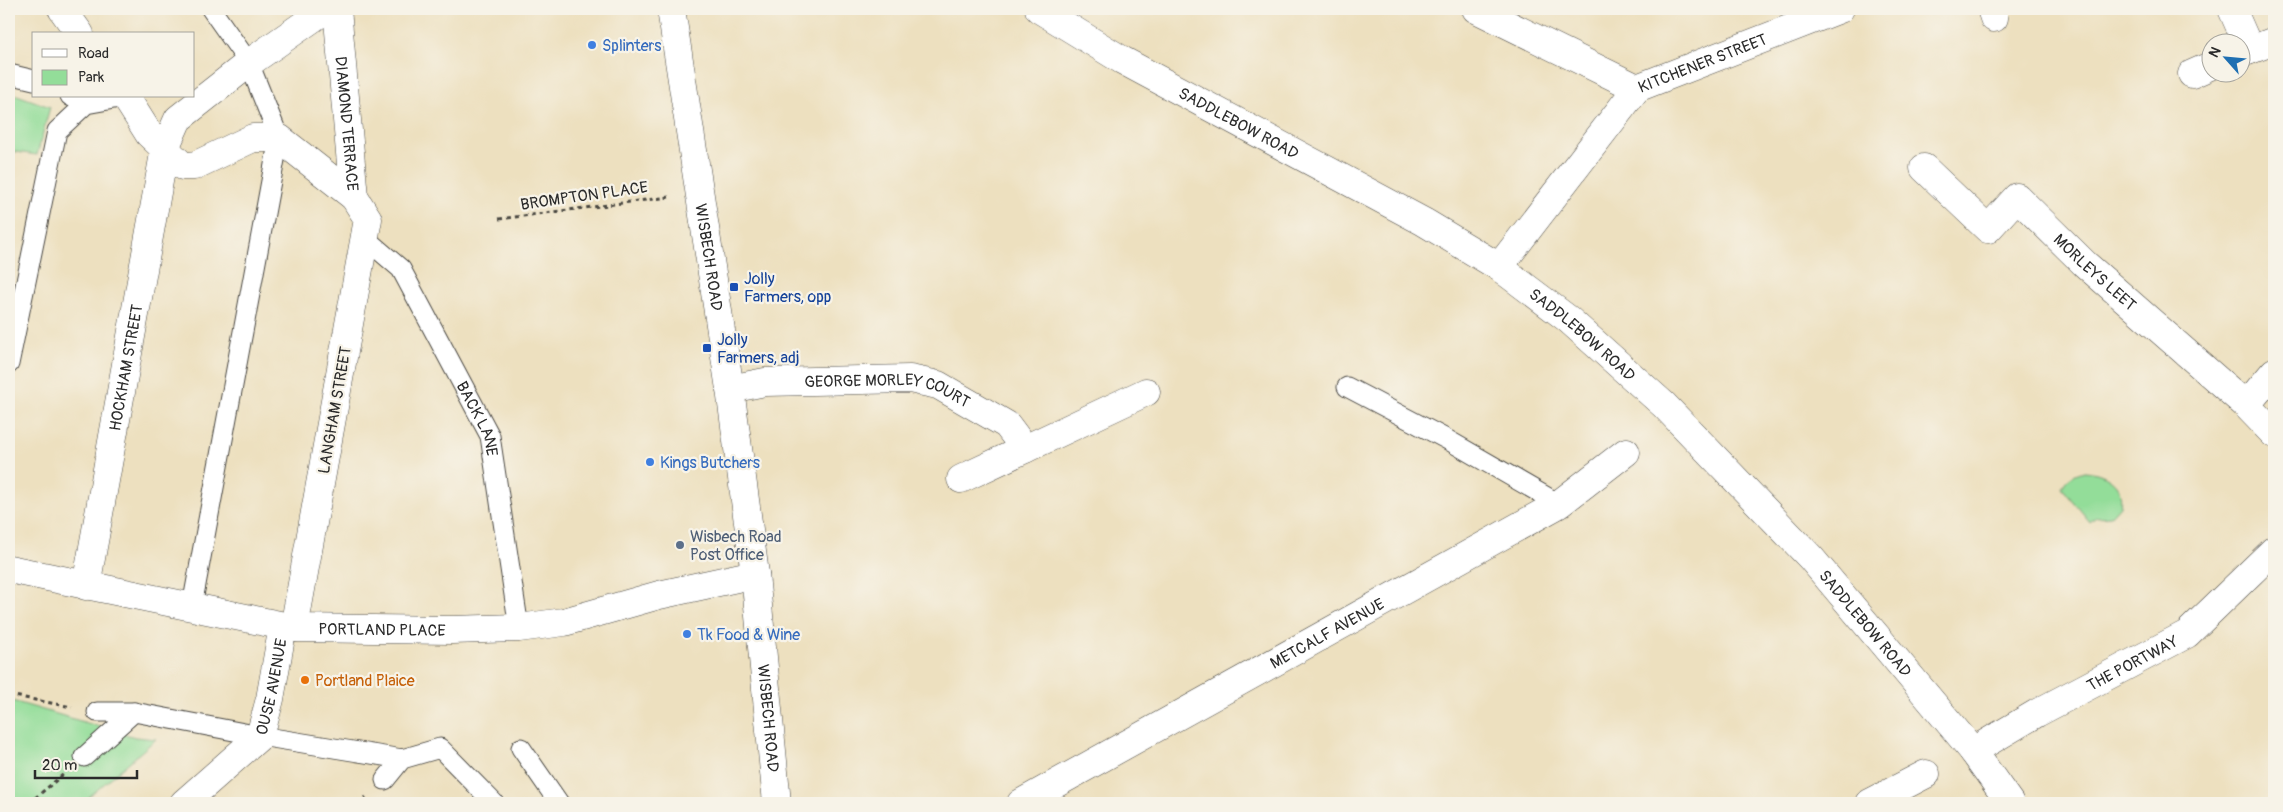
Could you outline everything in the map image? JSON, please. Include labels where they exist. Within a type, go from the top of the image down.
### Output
[{"type":"street","points":[[62,9],[79,32]]},
{"type":"street","name":"HOCKHAM STREET","points":[[86,586],[164,148],[178,120],[249,63],[326,9]]},
{"type":"street","name":"DIAMOND TERRACE","points":[[337,9],[354,197]]},
{"type":"street","name":"WISBECH ROAD","points":[[671,9],[730,390],[755,574],[777,803]]},
{"type":"street","name":"SADDLEBOW ROAD","points":[[1039,9],[1122,60],[1424,222],[1499,267],[1568,319],[1664,405],[1811,558],[1973,751],[2010,803]]},
{"type":"street","points":[[1476,9],[1637,88]]},
{"type":"street","name":"KITCHENER STREET","points":[[1499,267],[1637,88],[1840,9]]},
{"type":"street","points":[[2232,9],[2255,48]]},
{"type":"street","points":[[126,98],[149,134],[183,166],[194,166],[253,138],[279,138]]},
{"type":"street","name":"DIAMOND TERRACE","points":[[279,138],[354,197]]},
{"type":"street","name":"MORLEYS LEET","points":[[1924,168],[1988,229],[2017,197],[2085,264],[2246,405],[2274,434]]},
{"type":"street","name":"LANGHAM STREET","points":[[289,627],[366,239],[368,218],[354,197]]},
{"type":"street","points":[[2246,405],[2274,372]]},
{"type":"street","name":"GEORGE MORLEY COURT","points":[[730,390],[765,382],[910,379],[938,385],[1007,425],[1025,449]]},
{"type":"street","points":[[961,479],[1146,392]]},
{"type":"street","name":"METCALF AVENUE","points":[[1021,803],[1559,504],[1626,452]]},
{"type":"street","name":"THE PORTWAY","points":[[1973,751],[2037,713],[2187,634],[2274,550]]},
{"type":"street","name":"PORTLAND PLACE","points":[[9,569],[289,627],[452,630],[518,628],[564,622],[659,595],[755,574]]},
{"type":"street","name":"OUSE AVENUE","points":[[184,803],[260,736],[289,627]]},
{"type":"street","points":[[1870,803],[1926,774]]},
{"type":"lane","points":[[192,606],[279,138],[249,63],[211,9]]},
{"type":"lane","points":[[9,74],[32,80]]},
{"type":"lane","points":[[9,364],[57,131],[78,100],[109,98]]},
{"type":"lane","name":"BACK LANE","points":[[366,239],[401,269],[490,436],[518,628]]},
{"type":"lane","points":[[1347,386],[1448,440],[1559,504]]},
{"type":"lane","points":[[97,712],[134,712],[260,736],[402,759],[440,748],[494,803]]},
{"type":"lane","points":[[84,758],[134,712]]},
{"type":"lane","points":[[521,748],[559,803]]},
{"type":"lane","points":[[385,780],[402,759]]},
{"type":"path","name":"BROMPTON PLACE","points":[[500,219],[672,196]]},
{"type":"path","points":[[9,695],[97,712]]},
{"type":"path","points":[[29,803],[84,758]]},
{"type":"green space","points":[[9,92],[50,107],[37,155],[9,151]]},
{"type":"green space","points":[[2084,471],[2105,476],[2116,485],[2121,498],[2120,506],[2111,516],[2096,517],[2090,522],[2062,488],[2071,477]]},
{"type":"green space","points":[[9,700],[135,737],[156,739],[82,803],[9,803]]},
{"type":"place","name":"Splinters","points":[[592,45]]},
{"type":"place","name":"Jolly Farmers, opp","points":[[734,287]]},
{"type":"place","name":"Jolly Farmers, adj","points":[[707,348]]},
{"type":"place","name":"Kings Butchers","points":[[650,462]]},
{"type":"place","name":"Wisbech Road Post Office","points":[[680,545]]},
{"type":"place","name":"Tk Food & Wine","points":[[687,634]]},
{"type":"place","name":"Portland Plaice","points":[[305,680]]}]
